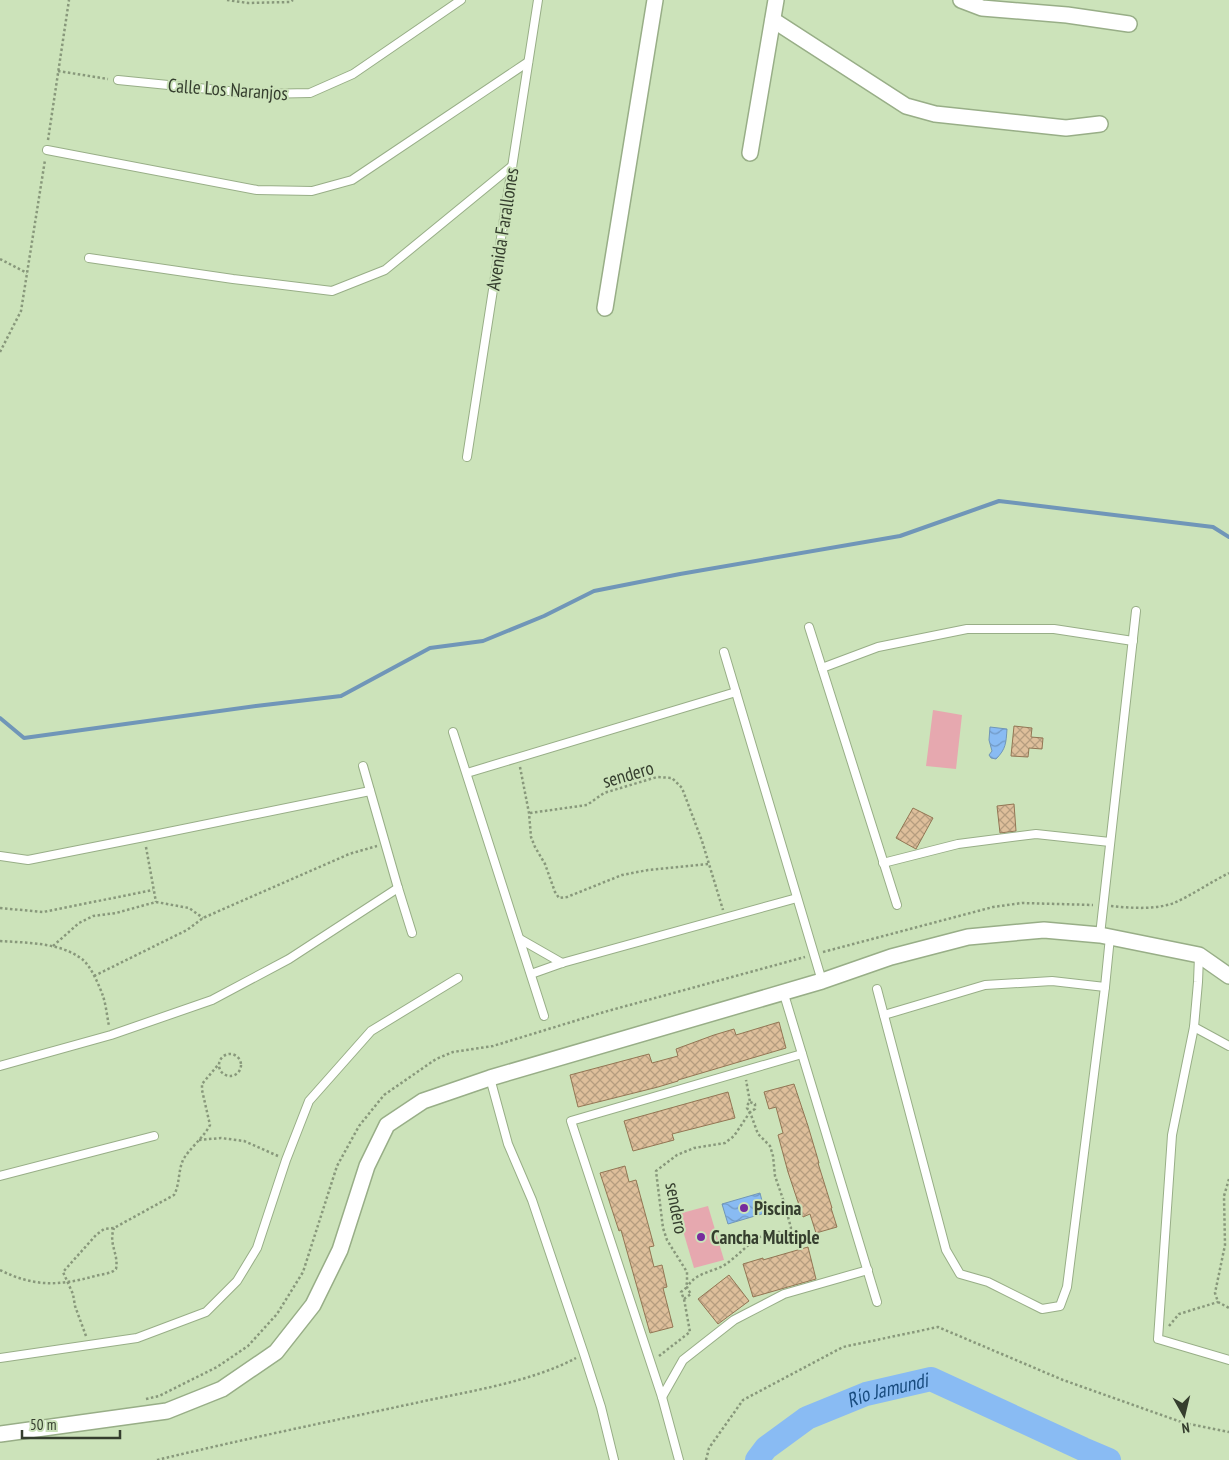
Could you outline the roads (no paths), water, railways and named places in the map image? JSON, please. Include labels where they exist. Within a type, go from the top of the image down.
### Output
[{"type":"street","points":[[605,308],[655,0]]},
{"type":"street","points":[[750,152],[776,0]]},
{"type":"street","points":[[961,0],[982,8],[1067,15],[1129,24]]},
{"type":"street","points":[[773,20],[906,106],[935,114],[1066,128],[1100,124]]},
{"type":"street","points":[[0,1434],[167,1411],[222,1389],[276,1352],[313,1305],[340,1250],[367,1166],[388,1125],[423,1102],[490,1078],[822,981],[891,957],[968,937],[1044,930],[1105,936],[1198,955],[1229,976]]},
{"type":"lane","name":"Calle Los Naranjos","points":[[118,80],[259,94],[310,94],[353,74],[461,0]]},
{"type":"lane","name":"Avenida Farallones","points":[[467,457],[538,0]]},
{"type":"lane","points":[[47,150],[257,190],[312,191],[352,180],[528,62]]},
{"type":"lane","points":[[89,258],[332,291],[385,270],[512,166]]},
{"type":"lane","points":[[877,990],[946,1250],[960,1274],[988,1282],[1042,1309],[1060,1306],[1067,1287],[1105,987],[1103,906],[1136,611]]},
{"type":"lane","points":[[809,627],[897,906]]},
{"type":"lane","points":[[822,668],[878,647],[967,629],[1054,629],[1133,641]]},
{"type":"lane","points":[[724,652],[822,981]]},
{"type":"lane","points":[[466,773],[736,692]]},
{"type":"lane","points":[[453,732],[544,1016]]},
{"type":"lane","points":[[364,766],[412,933]]},
{"type":"lane","points":[[0,856],[28,860],[370,790]]},
{"type":"lane","points":[[883,863],[958,844],[1036,834],[1110,842]]},
{"type":"lane","points":[[0,1066],[111,1035],[212,1000],[289,958],[398,888]]},
{"type":"lane","points":[[531,974],[562,963],[797,898]]},
{"type":"lane","points":[[520,939],[562,963]]},
{"type":"lane","points":[[1198,955],[1194,1027],[1172,1135],[1158,1339],[1229,1360]]},
{"type":"lane","points":[[0,1358],[137,1338],[206,1312],[237,1281],[257,1248],[286,1160],[309,1101],[371,1031],[458,978]]},
{"type":"lane","points":[[884,1015],[986,985],[1052,981],[1105,987]]},
{"type":"lane","points":[[783,991],[868,1270],[876,1302]]},
{"type":"lane","points":[[1194,1027],[1229,1046]]},
{"type":"lane","points":[[680,1460],[662,1397],[571,1121],[802,1054]]},
{"type":"lane","points":[[490,1078],[508,1144],[532,1200],[584,1354],[601,1408],[614,1460]]},
{"type":"lane","points":[[0,1176],[154,1136]]},
{"type":"lane","points":[[662,1397],[683,1360],[734,1320],[784,1294],[868,1270]]},
{"type":"water","points":[[990,727],[1007,729],[1005,746],[996,759],[991,758],[989,755],[992,751],[989,740]]},
{"type":"water","name":"Piscina","points":[[760,1193],[765,1213],[728,1224],[722,1204]]},
{"type":"waterway","points":[[0,718],[24,738],[341,696],[430,648],[483,641],[544,616],[594,591],[680,574],[900,536],[999,501],[1213,527],[1229,537]]},
{"type":"waterway","name":"Río Jamundi","points":[[757,1460],[766,1448],[807,1418],[866,1394],[931,1379],[1109,1460]]},
{"type":"place","name":"Piscina","points":[[744,1208]]},
{"type":"place","name":"Cancha Multiple","points":[[701,1237]]}]
